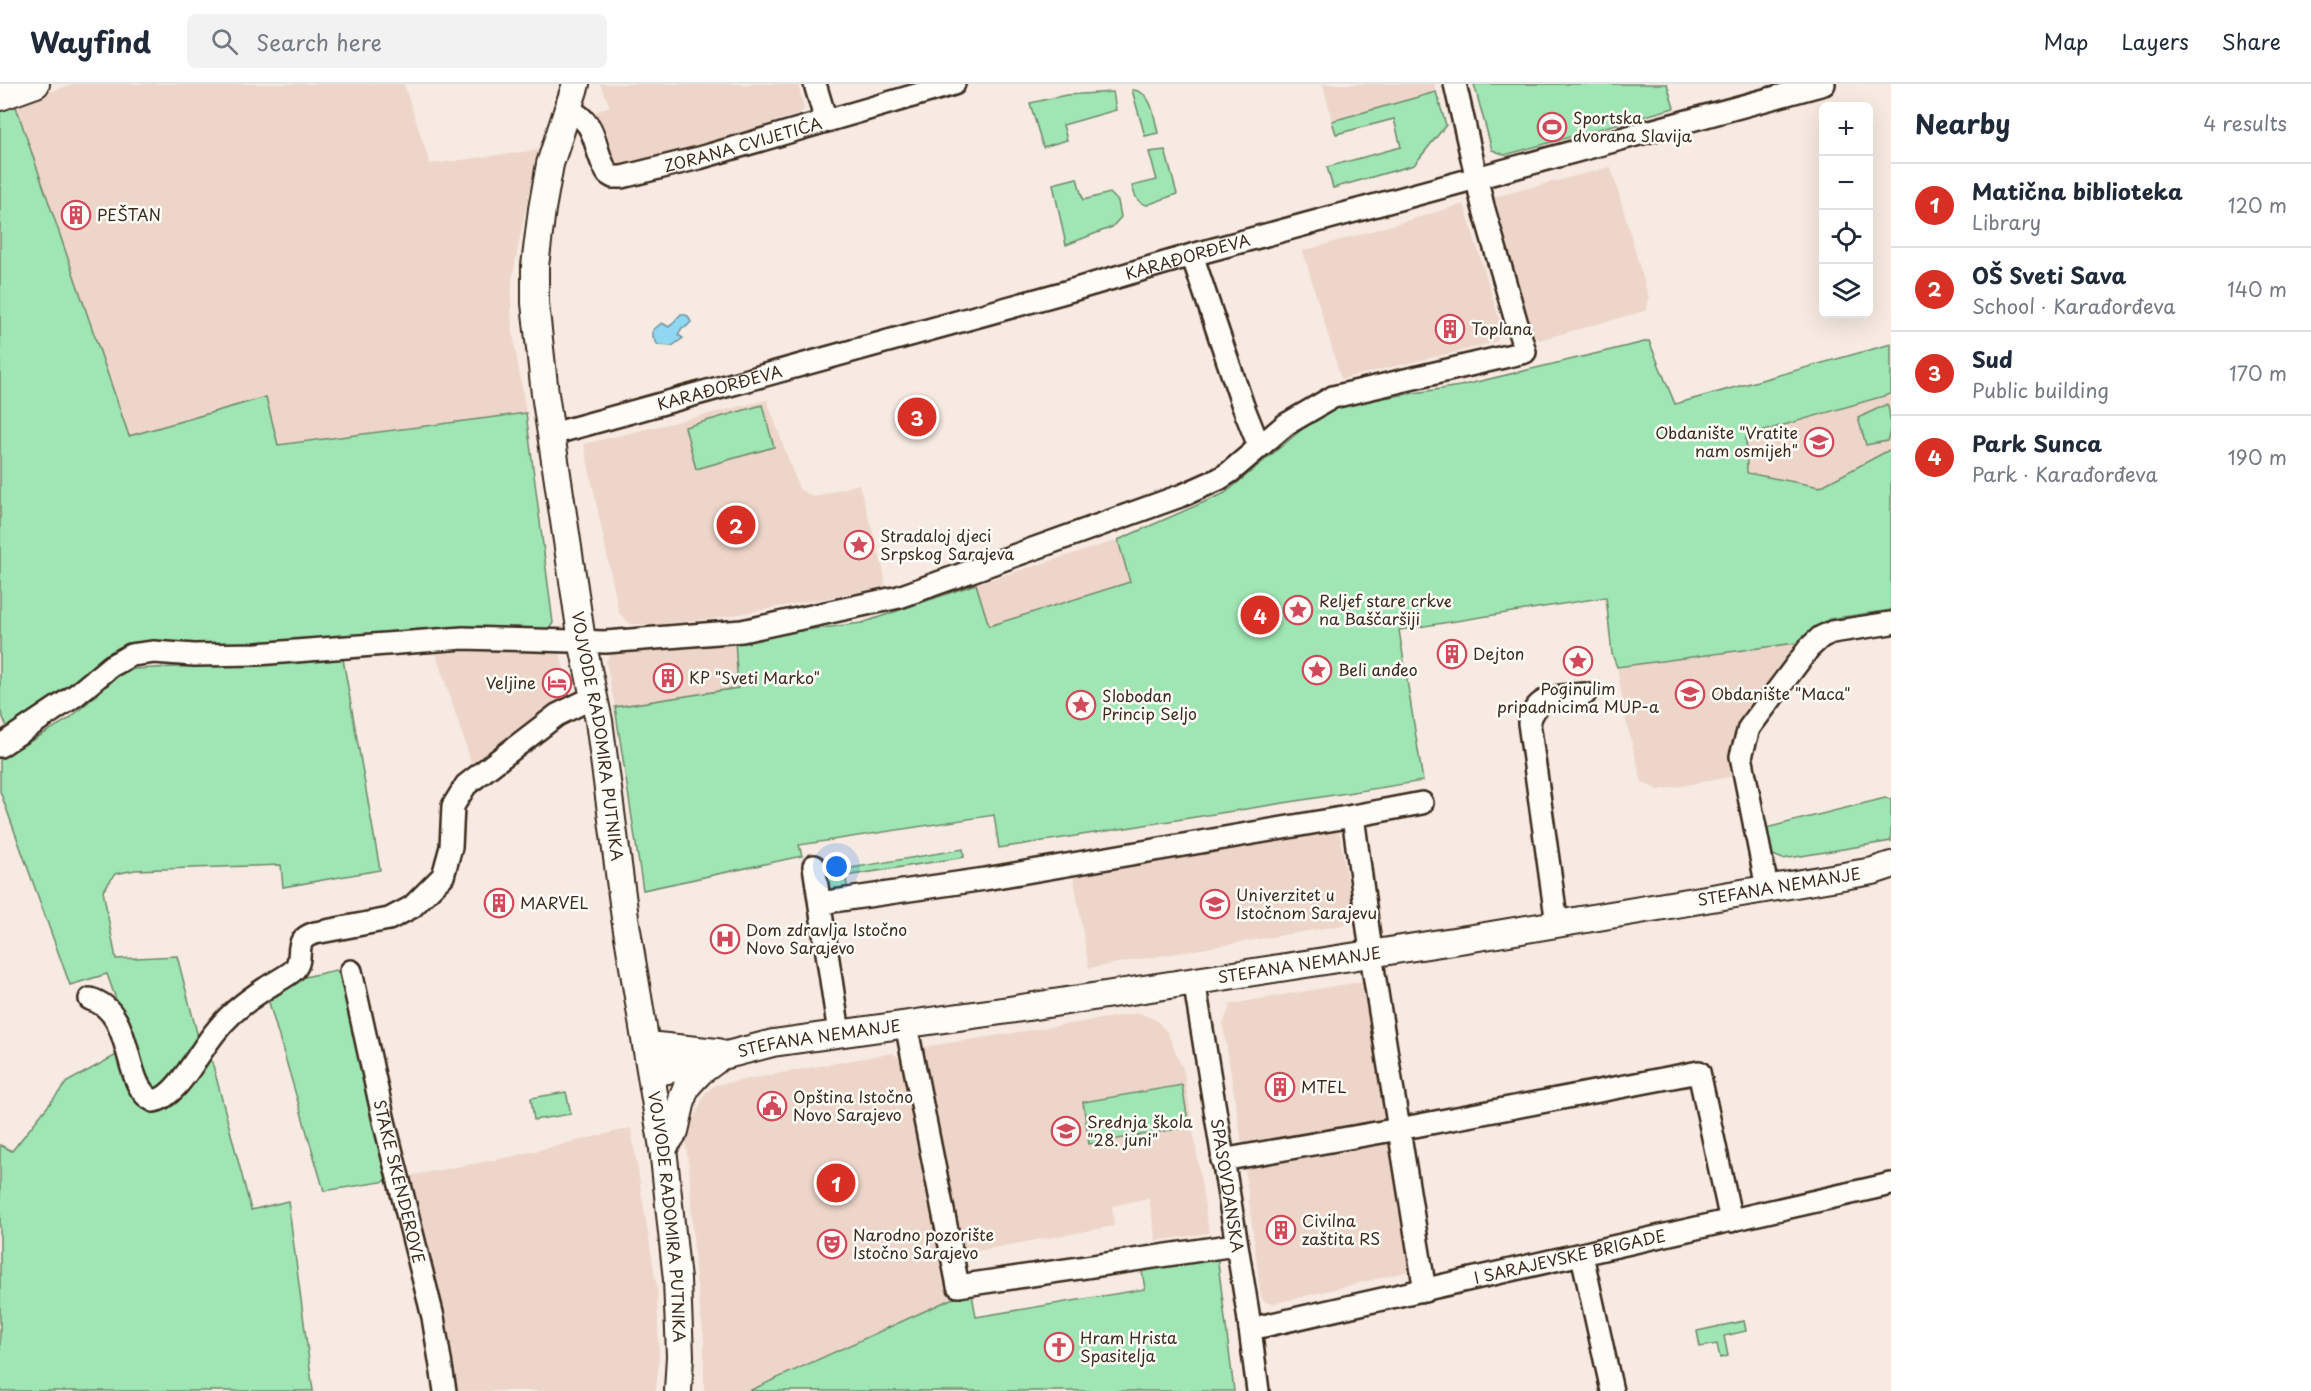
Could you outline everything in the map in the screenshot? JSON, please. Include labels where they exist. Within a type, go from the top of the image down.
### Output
[{"type":"main road","points":[[0,97],[36,84]]},
{"type":"main road","name":"VOJVODE RADOMIRA PUTNIKA","points":[[576,84],[550,164],[535,266],[535,303],[545,394],[582,641],[601,732],[625,918],[663,1148],[677,1280],[680,1356],[678,1391]]},
{"type":"main road","name":"STEFANA NEMANJE","points":[[652,1074],[773,1043],[1557,924],[1885,869]]},
{"type":"main road","name":"STEFANA NEMANJE","points":[[647,1045],[726,1054]]},
{"type":"main road","points":[[663,1148],[675,1131],[687,1086],[700,1072],[726,1054]]},
{"type":"street","points":[[815,84],[826,121]]},
{"type":"street","name":"ZORANA CVIJETIĆA","points":[[568,109],[580,115],[588,124],[606,170],[613,177],[622,177],[699,158],[954,84]]},
{"type":"street","points":[[0,746],[76,695],[111,666],[131,655],[154,652],[194,655],[257,654],[463,638],[606,642],[742,631],[899,597],[1183,495],[1230,472],[1259,446],[1300,415],[1333,397],[1525,352],[1476,178],[1455,84]]},
{"type":"street","name":"KARAĐORĐEVA","points":[[552,434],[1192,255],[1824,84]]},
{"type":"street","points":[[1192,255],[1243,406],[1259,446]]},
{"type":"street","points":[[1767,888],[1742,756],[1749,728],[1809,648],[1821,637],[1832,632],[1891,623]]},
{"type":"street","points":[[1557,924],[1528,723],[1538,704],[1550,698],[1585,694]]},
{"type":"street","points":[[90,999],[98,1001],[115,1017],[145,1095],[153,1101],[161,1100],[175,1088],[225,1020],[264,989],[293,970],[297,965],[298,948],[304,938],[315,933],[389,919],[400,915],[426,895],[438,882],[447,867],[453,831],[453,806],[466,785],[557,715],[594,697]]},
{"type":"street","points":[[820,903],[986,879],[1422,803]]},
{"type":"street","points":[[1353,816],[1371,953],[1425,1291]]},
{"type":"street","points":[[814,866],[839,1033]]},
{"type":"street","name":"STAKE SKENDEROVE","points":[[351,971],[384,1121],[433,1317],[445,1391]]},
{"type":"street","name":"SPASOVDANSKA","points":[[1194,980],[1258,1391]]},
{"type":"street","points":[[906,1024],[957,1286],[1235,1245]]},
{"type":"street","points":[[1222,1160],[1700,1072],[1731,1221]]},
{"type":"street","name":"I SARAJEVSKE BRIGADE","points":[[1250,1329],[1891,1184]]},
{"type":"street","points":[[1582,1255],[1612,1391]]},
{"type":"shaded area","points":[[74,84],[404,84],[430,164],[538,150],[512,281],[512,328],[526,413],[278,445],[266,397],[129,436],[15,104]]},
{"type":"shaded area","points":[[600,84],[798,84],[804,108],[800,114],[619,169],[610,163],[593,113],[610,106]]},
{"type":"shaded area","points":[[1323,84],[1434,84],[1436,92],[1332,121]]},
{"type":"shaded area","points":[[1611,167],[1649,299],[1645,311],[1539,340],[1532,333],[1494,197]]},
{"type":"shaded area","points":[[1464,204],[1502,328],[1497,341],[1341,379],[1303,251]]},
{"type":"shaded area","name":"Obdanište \"Vratite nam osmijeh\"","points":[[1891,395],[1891,449],[1820,487],[1747,473],[1746,436]]},
{"type":"shaded area","points":[[767,400],[799,489],[814,497],[859,484],[884,572],[885,587],[718,618],[654,625],[630,624],[619,613],[584,444]]},
{"type":"shaded area","points":[[1118,540],[1131,582],[989,627],[976,584]]},
{"type":"shaded area","points":[[735,639],[738,688],[615,707],[606,661],[611,654]]},
{"type":"shaded area","name":"Obdanište \"Maca\"","points":[[1796,643],[1738,722],[1733,736],[1735,776],[1659,790],[1642,782],[1626,721],[1617,667]]},
{"type":"shaded area","points":[[434,648],[559,648],[570,697],[473,767]]},
{"type":"shaded area","name":"Univerzitet u Istočnom Sarajevu","points":[[1339,829],[1354,923],[1089,968],[1073,874]]},
{"type":"shaded area","points":[[1365,981],[1389,1121],[1243,1150],[1223,1024],[1231,1004]]},
{"type":"shaded area","name":"Srednja škola \"28. juni\"","points":[[1139,1013],[1156,1020],[1167,1032],[1184,1072],[1209,1233],[1156,1241],[1149,1198],[1112,1206],[1114,1226],[960,1254],[924,1047]]},
{"type":"shaded area","points":[[892,1053],[900,1058],[950,1299],[749,1391],[704,1391],[704,1340],[695,1269],[689,1168],[685,1140],[705,1093],[715,1085]]},
{"type":"shaded area","points":[[631,1128],[657,1289],[659,1357],[656,1391],[451,1391],[408,1176],[510,1157]]},
{"type":"shaded area","points":[[1394,1135],[1409,1271],[1272,1304],[1264,1301],[1261,1297],[1244,1161]]},
{"type":"green space","name":"Sportska dvorana Slavija","points":[[1474,84],[1667,84],[1674,108],[1505,155],[1492,150]]},
{"type":"green space","points":[[1132,90],[1139,91],[1148,99],[1158,133],[1145,136]]},
{"type":"green space","points":[[1113,92],[1116,110],[1063,125],[1067,140],[1043,147],[1030,103],[1066,95]]},
{"type":"green space","points":[[1436,92],[1446,125],[1414,165],[1333,188],[1327,167],[1401,147],[1394,119],[1336,134],[1332,121]]},
{"type":"green space","points":[[15,104],[129,436],[266,397],[278,445],[526,413],[553,623],[548,630],[379,633],[101,663],[7,727],[0,710],[0,110]]},
{"type":"green space","points":[[1165,150],[1177,194],[1147,205],[1143,204],[1136,198],[1132,186],[1157,180],[1149,152]]},
{"type":"green space","points":[[1077,178],[1083,200],[1110,193],[1118,201],[1121,217],[1112,227],[1066,245],[1053,184]]},
{"type":"green space","points":[[1649,341],[1675,404],[1891,344],[1891,394],[1746,436],[1747,473],[1820,487],[1891,449],[1891,610],[1829,619],[1796,643],[1617,667],[1612,654],[1606,597],[1399,630],[1423,781],[999,848],[994,815],[799,845],[802,856],[643,890],[615,707],[738,688],[735,639],[862,623],[976,584],[989,626],[1130,582],[1118,540],[1225,493],[1312,421],[1344,404],[1460,386]]},
{"type":"green space","points":[[1887,404],[1890,423],[1887,441],[1866,445],[1858,418]]},
{"type":"green space","points":[[762,405],[774,447],[696,469],[685,427]]},
{"type":"green space","points":[[343,659],[380,870],[283,887],[281,865],[135,870],[115,874],[103,891],[116,959],[177,956],[198,1037],[168,1085],[153,1093],[133,1047],[107,974],[70,985],[0,791],[0,759],[69,719],[119,675],[134,669]]},
{"type":"green space","points":[[1885,798],[1891,799],[1891,841],[1783,859],[1773,855],[1766,828]]},
{"type":"green space","points":[[963,849],[964,857],[846,876],[847,887],[830,889],[827,872]]},
{"type":"green space","points":[[336,970],[342,977],[388,1181],[324,1191],[268,999],[296,979]]},
{"type":"green space","points":[[209,1050],[251,1210],[288,1201],[313,1391],[0,1391],[0,1145],[12,1151],[67,1082],[118,1054],[141,1104],[156,1110]]},
{"type":"green space","points":[[1182,1085],[1189,1127],[1089,1144],[1083,1102]]},
{"type":"green space","points":[[566,1092],[571,1114],[534,1120],[531,1098]]},
{"type":"green space","points":[[1217,1255],[1234,1391],[749,1391],[951,1299],[972,1294],[976,1317],[1145,1289],[1141,1265]]},
{"type":"green space","points":[[1744,1321],[1746,1331],[1724,1336],[1728,1356],[1720,1358],[1717,1344],[1700,1347],[1697,1331]]},
{"type":"water","points":[[681,314],[688,316],[691,322],[682,328],[678,335],[683,338],[672,346],[658,345],[653,337],[653,330],[662,323],[669,327]]},
{"type":"place","name":"Sportska dvorana Slavija","points":[[1552,127]]},
{"type":"place","name":"PEŠTAN","points":[[76,215]]},
{"type":"place","name":"Toplana","points":[[1450,329]]},
{"type":"place","name":"Sud","points":[[917,417]]},
{"type":"place","name":"Obdanište \"Vratite nam osmijeh\"","points":[[1819,442]]},
{"type":"place","name":"OŠ Sveti Sava","points":[[736,525]]},
{"type":"place","name":"Stradaloj djeci Srpskog Sarajeva","points":[[859,545]]},
{"type":"place","name":"Reljef stare crkve na Baščaršiji","points":[[1298,610]]},
{"type":"place","name":"Park Sunca","points":[[1260,615]]},
{"type":"place","name":"Dejton","points":[[1452,654]]},
{"type":"place","name":"Poginulim pripadnicima MUP-a","points":[[1578,661]]},
{"type":"place","name":"Beli anđeo","points":[[1317,670]]},
{"type":"place","name":"KP \"Sveti Marko\"","points":[[668,678]]},
{"type":"place","name":"Veljine","points":[[557,683]]},
{"type":"place","name":"Obdanište \"Maca\"","points":[[1690,694]]},
{"type":"place","name":"Slobodan Princip Seljo","points":[[1081,705]]},
{"type":"place","name":"MARVEL","points":[[499,903]]},
{"type":"place","name":"Univerzitet u Istočnom Sarajevu","points":[[1215,904]]},
{"type":"place","name":"Dom zdravlja Istočno Novo Sarajevo","points":[[725,939]]},
{"type":"place","name":"MTEL","points":[[1280,1087]]},
{"type":"place","name":"Opština Istočno Novo Sarajevo","points":[[772,1106]]},
{"type":"place","name":"Srednja škola \"28. juni\"","points":[[1066,1131]]},
{"type":"place","name":"Matična biblioteka","points":[[836,1183]]},
{"type":"place","name":"Civilna zaštita RS","points":[[1281,1230]]},
{"type":"place","name":"Narodno pozorište Istočno Sarajevo","points":[[832,1244]]},
{"type":"place","name":"Hram Hrista Spasitelja","points":[[1059,1347]]}]
